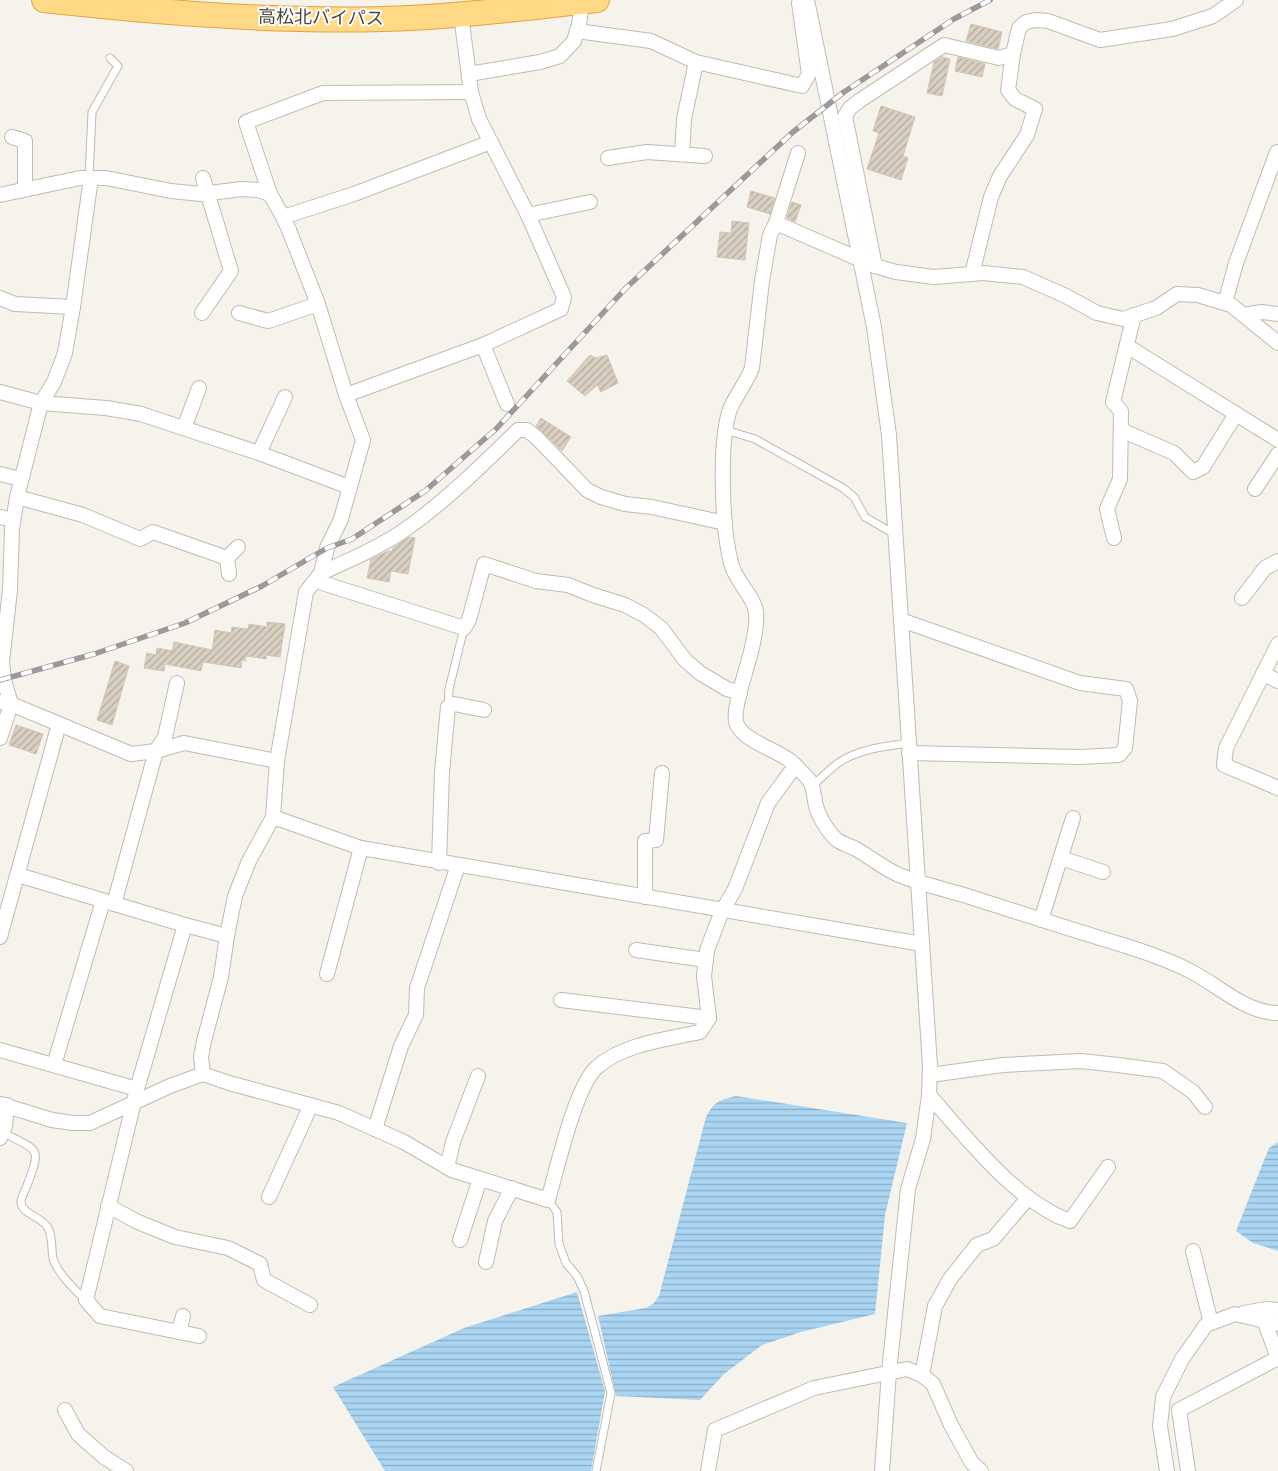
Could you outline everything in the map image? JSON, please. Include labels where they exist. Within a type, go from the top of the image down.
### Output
[{"type":"highway","name":"高松北バイパス","points":[[44,0],[221,15],[382,19],[461,14],[590,1]]},
{"type":"street","points":[[577,31],[651,41],[696,62],[802,86],[810,74],[799,0]]},
{"type":"street","points":[[807,0],[874,327],[889,435],[930,1076],[923,1139],[908,1189],[889,1372],[882,1471]]},
{"type":"street","points":[[972,274],[991,197],[1000,176],[1027,134],[1035,109],[1014,99],[1008,90],[1019,28],[1026,22],[1036,20],[1048,21],[1100,40],[1172,29],[1213,16],[1236,0]]},
{"type":"street","points":[[469,74],[551,60],[560,56],[574,41],[590,1]]},
{"type":"street","points":[[346,395],[483,345],[561,309],[564,297],[528,215],[478,119],[471,92],[461,14]]},
{"type":"street","points":[[875,266],[845,116],[850,108],[944,46],[999,58],[1013,54]]},
{"type":"street","points":[[682,154],[684,118],[696,62]]},
{"type":"street","points":[[319,577],[327,548],[341,520],[363,440],[346,395],[318,304],[289,230],[270,194],[246,122],[324,93],[471,92]]},
{"type":"street","points":[[12,136],[25,141],[25,190]]},
{"type":"street","points":[[282,217],[354,194],[491,142]]},
{"type":"street","points":[[608,158],[647,152],[705,156]]},
{"type":"street","points":[[1225,303],[1236,263],[1277,152]]},
{"type":"street","points":[[798,153],[776,223],[770,235],[762,281],[752,368],[747,381],[729,410],[726,430],[723,463],[725,522],[731,564],[737,579],[756,610],[750,657],[740,693],[736,722],[742,731],[790,760],[811,783],[817,810],[837,840],[898,874],[918,882],[1142,951],[1191,971],[1247,1005],[1278,1013]]},
{"type":"street","points":[[0,195],[80,178],[106,178],[170,191],[201,194],[242,189],[258,190],[270,194]]},
{"type":"street","points":[[0,738],[6,703],[1,662],[10,590],[7,519],[17,497],[41,403],[54,382],[65,353],[73,308],[90,178]]},
{"type":"street","points":[[202,313],[231,271],[203,178]]},
{"type":"street","points":[[528,215],[590,202]]},
{"type":"street","points":[[776,223],[875,266],[896,272],[934,277],[983,273],[1023,277],[1066,296],[1097,313],[1123,319],[1156,308],[1176,294],[1198,295],[1231,305],[1278,343]]},
{"type":"street","points":[[0,298],[15,304],[73,308]]},
{"type":"street","points":[[239,313],[268,321],[318,304]]},
{"type":"street","points":[[1244,315],[1262,312],[1278,314]]},
{"type":"street","points":[[1114,538],[1107,509],[1120,479],[1121,411],[1114,402],[1134,315]]},
{"type":"street","points":[[483,345],[507,404]]},
{"type":"street","points":[[1127,346],[1278,440]]},
{"type":"street","points":[[184,428],[199,388]]},
{"type":"street","points":[[0,392],[41,403],[106,408],[141,414],[259,453],[349,487]]},
{"type":"street","points":[[259,453],[285,396]]},
{"type":"street","points":[[1120,430],[1174,454],[1193,472],[1203,467],[1236,414]]},
{"type":"street","points":[[203,1074],[201,1057],[204,1041],[221,977],[227,936],[240,880],[273,817],[277,761],[306,592],[319,577],[405,529],[456,490],[518,430],[526,430],[536,437],[587,490],[600,497],[624,504],[652,506],[725,522]]},
{"type":"street","points":[[1255,489],[1278,454]]},
{"type":"street","points":[[0,474],[21,479]]},
{"type":"street","points":[[17,497],[82,515],[140,539],[153,532],[227,558]]},
{"type":"street","points":[[227,558],[238,547]]},
{"type":"street","points":[[227,558],[229,574]]},
{"type":"street","points":[[1242,598],[1265,568],[1278,561]]},
{"type":"street","points":[[319,577],[464,628],[469,620],[484,564],[536,581],[568,585],[625,605],[644,614],[661,628],[685,660],[700,673],[740,693]]},
{"type":"street","points":[[901,620],[1080,683],[1126,690],[1130,701],[1125,748],[1119,755],[1080,757],[909,748]]},
{"type":"street","points":[[1278,644],[1226,748],[1224,765],[1278,788]]},
{"type":"street","points":[[1263,674],[1278,681]]},
{"type":"street","points":[[54,1065],[156,751],[165,737],[177,682]]},
{"type":"street","points":[[6,703],[131,754],[156,751],[184,743],[277,761]]},
{"type":"street","points":[[439,863],[442,772],[448,707],[454,704],[484,710]]},
{"type":"street","points":[[0,937],[59,724]]},
{"type":"street","points":[[1,1135],[5,1126],[3,1104],[52,1120],[73,1124],[90,1123],[170,1086],[203,1074],[339,1113],[404,1142],[452,1170],[548,1200],[582,1089],[596,1068],[616,1055],[647,1043],[700,1032],[709,1018],[704,976],[707,950],[722,911],[735,889],[768,803],[795,766]]},
{"type":"street","points":[[645,898],[645,842],[656,840],[662,773]]},
{"type":"street","points":[[273,817],[361,848],[439,863],[922,944]]},
{"type":"street","points":[[1041,920],[1074,818]]},
{"type":"street","points":[[327,974],[361,848]]},
{"type":"street","points":[[1061,858],[1103,872]]},
{"type":"street","points":[[375,1129],[401,1046],[416,1015],[417,988],[458,865]]},
{"type":"street","points":[[18,875],[227,936]]},
{"type":"street","points":[[186,925],[137,1088],[86,1300],[100,1316],[199,1336]]},
{"type":"street","points":[[636,950],[706,960]]},
{"type":"street","points":[[561,1000],[709,1018]]},
{"type":"street","points":[[0,1050],[137,1088]]},
{"type":"street","points":[[930,1076],[1003,1065],[1082,1061],[1118,1065],[1163,1071],[1193,1092],[1204,1107]]},
{"type":"street","points":[[447,1167],[453,1142],[478,1076]]},
{"type":"street","points":[[929,1095],[978,1152],[1028,1198],[1056,1216],[1070,1221],[1108,1167]]},
{"type":"street","points":[[269,1196],[311,1105]]},
{"type":"street","points":[[460,1240],[480,1179]]},
{"type":"street","points":[[486,1262],[494,1221],[512,1188]]},
{"type":"street","points":[[922,1375],[935,1306],[950,1279],[977,1245],[993,1239],[1028,1198]]},
{"type":"street","points":[[108,1206],[138,1222],[175,1237],[228,1248],[260,1264],[264,1280],[310,1305]]},
{"type":"street","points":[[1192,1251],[1211,1323]]},
{"type":"street","points":[[1239,1315],[1266,1308],[1278,1310]]},
{"type":"street","points":[[1167,1471],[1160,1426],[1163,1397],[1182,1358],[1206,1325],[1235,1314],[1278,1324]]},
{"type":"street","points":[[179,1332],[183,1316]]},
{"type":"street","points":[[1188,1471],[1179,1410],[1278,1358],[1264,1320]]},
{"type":"street","points":[[708,1471],[715,1430],[814,1388],[907,1369],[922,1375],[933,1384],[951,1425],[972,1463],[981,1471]]},
{"type":"street","points":[[65,1410],[78,1434],[104,1457],[126,1471]]},
{"type":"lane","points":[[90,178],[92,112],[118,66],[110,58]]},
{"type":"lane","points":[[726,430],[755,439],[843,488],[854,497],[865,517],[896,535]]},
{"type":"lane","points":[[448,707],[449,689],[464,628]]},
{"type":"lane","points":[[812,786],[839,762],[848,757],[882,747],[909,748]]},
{"type":"lane","points":[[1,1135],[33,1149],[36,1155],[36,1163],[21,1201],[23,1207],[48,1226],[53,1260],[70,1286],[86,1300]]},
{"type":"lane","points":[[548,1200],[557,1212],[560,1244],[566,1263],[577,1276],[584,1291],[611,1393],[596,1471]]},
{"type":"water","points":[[736,1096],[907,1123],[885,1215],[875,1314],[801,1332],[762,1345],[724,1374],[700,1400],[616,1396],[598,1316],[646,1308],[653,1304],[659,1296],[706,1117],[718,1102]]},
{"type":"water","points":[[1278,1142],[1278,1251],[1253,1243],[1236,1231],[1269,1148]]},
{"type":"water","points":[[577,1292],[605,1391],[591,1471],[385,1471],[333,1387],[464,1328]]},
{"type":"building","points":[[971,24],[1002,32],[998,49],[966,41]]},
{"type":"building","points":[[942,57],[950,59],[942,96],[927,93],[934,62]]},
{"type":"building","points":[[958,57],[985,64],[982,77],[955,71]]},
{"type":"building","points":[[881,106],[915,117],[903,156],[908,158],[901,180],[867,169],[879,133],[873,131]]},
{"type":"building","points":[[751,191],[775,198],[770,214],[747,207]]},
{"type":"building","points":[[792,202],[801,205],[795,222],[787,218]]},
{"type":"building","points":[[732,221],[749,223],[745,260],[717,257],[720,232],[731,233]]},
{"type":"building","points":[[590,355],[596,358],[607,355],[618,383],[601,392],[597,385],[585,396],[567,381]]},
{"type":"building","points":[[541,418],[571,437],[562,451],[536,426]]},
{"type":"building","points":[[409,537],[415,538],[408,574],[391,571],[389,582],[367,578],[371,559],[392,551],[393,548]]},
{"type":"building","points":[[267,622],[285,624],[280,657],[266,655],[266,659],[246,656],[245,661],[242,660],[241,668],[203,662],[201,671],[165,664],[164,671],[144,668],[147,653],[156,655],[157,648],[172,651],[174,642],[212,650],[215,630],[231,633],[232,627],[248,629],[249,624],[267,627]]},
{"type":"building","points":[[115,661],[129,666],[112,725],[97,720]]},
{"type":"building","points":[[16,725],[43,734],[36,754],[9,745]]},
{"type":"railway","points":[[0,680],[94,654],[185,623],[262,586],[327,548],[352,539],[425,491],[496,429],[626,288],[793,132],[844,92],[954,19],[990,0]]}]
